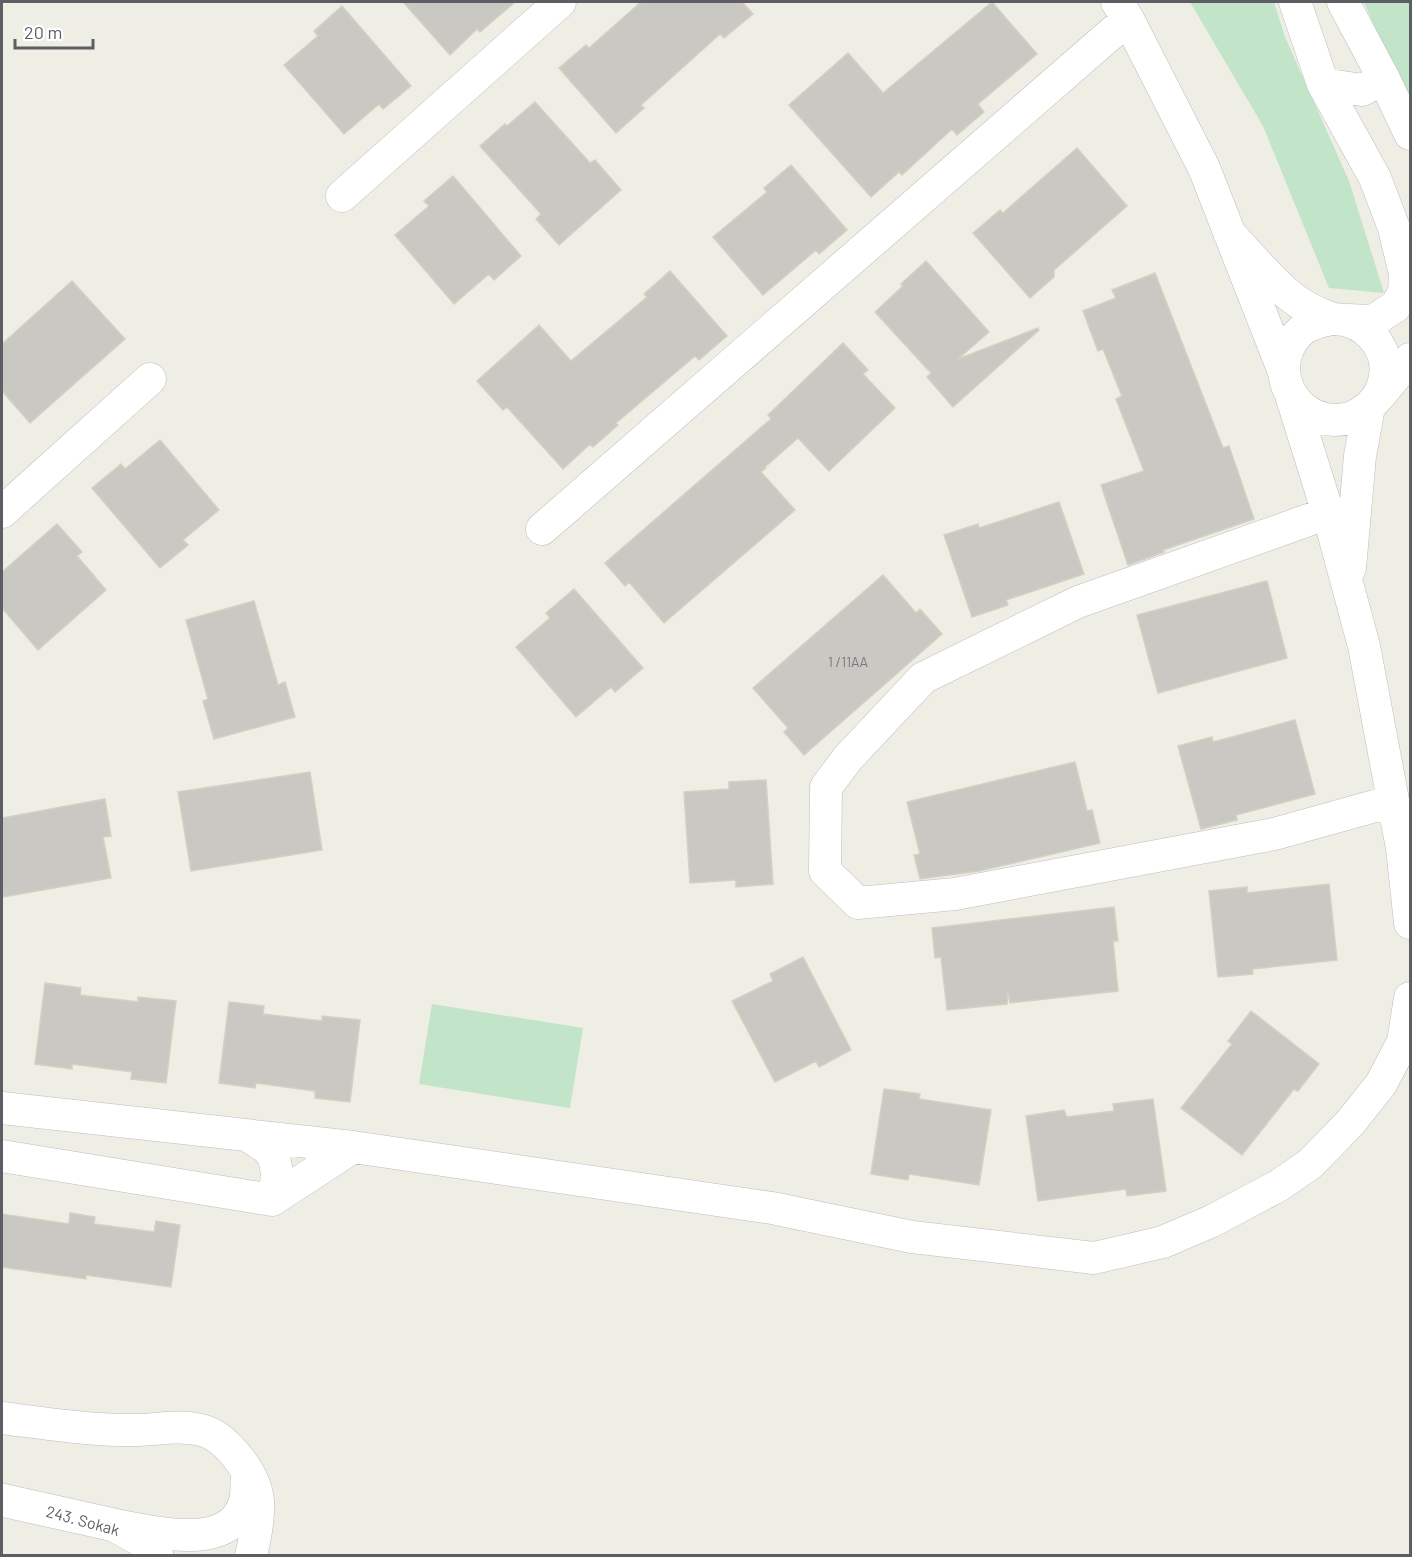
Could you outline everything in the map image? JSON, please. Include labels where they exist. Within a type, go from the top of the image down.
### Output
[{"type":"street","points":[[342,196],[560,2]]},
{"type":"street","points":[[1295,2],[1323,84],[1375,178],[1394,228],[1405,274],[1404,292],[1396,306],[1373,321],[1339,319],[1316,322],[1302,330],[1292,342],[1285,356],[1287,384],[1298,405],[1311,415],[1326,420],[1341,420],[1356,416],[1374,401],[1410,359]]},
{"type":"street","points":[[1343,2],[1410,134]]},
{"type":"street","points":[[542,529],[1122,10],[1204,168],[1287,384],[1328,513],[1364,646],[1402,848],[1410,923]]},
{"type":"street","points":[[1323,84],[1362,90],[1384,79]]},
{"type":"street","points":[[1229,233],[1290,296],[1339,319],[1362,326],[1373,336],[1382,350],[1386,365],[1385,381],[1374,401],[1360,456],[1348,587]]},
{"type":"street","points":[[2,512],[150,379]]},
{"type":"street","points":[[1328,513],[1077,602],[923,678],[848,758],[826,787],[825,871],[858,903],[955,894],[1274,834],[1393,801]]},
{"type":"street","points":[[2,1108],[353,1148],[772,1208],[912,1237],[1094,1258],[1163,1242],[1212,1221],[1278,1186],[1310,1164],[1350,1123],[1381,1084],[1403,1042],[1410,998]]},
{"type":"street","points":[[250,1137],[270,1152],[276,1166],[276,1188],[272,1200]]},
{"type":"street","points":[[2,1156],[272,1200],[353,1148]]},
{"type":"street","points":[[2,1418],[129,1431],[176,1427],[204,1430],[223,1441],[248,1471],[258,1500],[257,1527],[251,1556]]},
{"type":"street","points":[[114,1525],[191,1536],[212,1533],[229,1524],[240,1512],[245,1501],[248,1471]]},
{"type":"street","name":"243. Sokak","points":[[2,1500],[114,1525],[141,1539],[157,1556]]},
{"type":"green space","points":[[1190,2],[1274,2],[1285,37],[1349,181],[1384,293],[1329,288],[1263,126]]},
{"type":"green space","points":[[1364,2],[1410,2],[1410,110]]},
{"type":"green space","points":[[432,1004],[583,1028],[570,1108],[419,1084]]},
{"type":"building","points":[[403,2],[515,2],[480,32],[477,29],[450,55]]},
{"type":"building","points":[[641,2],[742,2],[753,14],[724,38],[720,34],[641,105],[644,108],[616,133],[559,68],[586,45],[589,48]]},
{"type":"building","points":[[992,2],[1037,54],[978,104],[984,112],[957,135],[952,129],[902,175],[899,172],[871,197],[789,105],[848,53],[883,93]]},
{"type":"building","points":[[342,6],[411,86],[383,109],[379,104],[344,134],[284,65],[318,36],[314,31]]},
{"type":"building","points":[[535,102],[590,163],[595,160],[621,190],[559,245],[536,219],[541,214],[480,146]]},
{"type":"building","points":[[1077,148],[1127,206],[1054,270],[1054,277],[1030,298],[973,233],[1000,210],[1003,213]]},
{"type":"building","points":[[791,165],[847,230],[819,254],[816,250],[763,295],[713,237],[767,192],[764,188]]},
{"type":"building","points":[[453,176],[521,256],[494,280],[489,274],[454,304],[395,235],[429,206],[424,201]]},
{"type":"building","points":[[926,261],[989,332],[958,359],[1038,328],[1039,330],[953,407],[927,377],[931,373],[875,312]]},
{"type":"building","points":[[670,271],[727,336],[699,360],[695,356],[616,423],[618,425],[593,447],[590,444],[563,469],[507,407],[503,410],[477,381],[539,325],[571,361],[647,297],[644,294]]},
{"type":"building","points":[[1155,273],[1223,448],[1229,446],[1254,519],[1163,550],[1164,552],[1128,565],[1101,485],[1144,471],[1116,399],[1122,396],[1103,349],[1098,351],[1083,311],[1116,298],[1112,290]]},
{"type":"building","points":[[72,281],[125,339],[30,423],[2,391],[2,344]]},
{"type":"building","points":[[843,343],[868,370],[863,374],[895,408],[829,471],[798,438],[765,467],[761,472],[795,510],[664,623],[629,582],[625,586],[605,563],[771,419],[768,415]]},
{"type":"building","points":[[160,440],[219,510],[183,540],[188,545],[160,568],[92,488],[121,464],[125,469]]},
{"type":"building","points":[[1059,502],[1084,574],[1006,600],[1008,605],[972,617],[944,535],[978,524],[979,528]]},
{"type":"building","points":[[57,524],[82,552],[77,556],[106,590],[38,650],[2,608],[2,572]]},
{"type":"building","points":[[883,575],[916,613],[920,609],[942,634],[804,755],[784,732],[788,728],[753,688]]},
{"type":"building","points":[[1267,581],[1287,658],[1158,693],[1137,615]]},
{"type":"building","points":[[574,589],[643,668],[615,692],[611,687],[576,717],[516,647],[550,618],[546,613]]},
{"type":"building","points":[[254,601],[278,685],[285,682],[295,717],[214,739],[203,701],[208,699],[186,620]]},
{"type":"building","points":[[1295,720],[1315,794],[1236,815],[1237,820],[1201,829],[1178,746],[1212,737],[1213,742]]},
{"type":"building","points":[[1075,762],[1087,811],[1092,810],[1100,843],[979,871],[920,879],[914,855],[920,854],[907,802]]},
{"type":"building","points":[[310,772],[322,850],[191,871],[178,792]]},
{"type":"building","points":[[766,780],[773,884],[736,887],[736,880],[690,883],[684,792],[729,789],[729,782]]},
{"type":"building","points":[[105,799],[111,836],[103,837],[111,878],[2,897],[2,818]]},
{"type":"building","points":[[1329,884],[1337,960],[1252,969],[1253,974],[1218,977],[1209,891],[1247,887],[1247,893]]},
{"type":"building","points":[[1114,907],[1118,941],[1113,941],[1118,991],[1010,1003],[1008,991],[1007,1004],[947,1010],[941,957],[935,958],[932,928]]},
{"type":"building","points":[[803,957],[851,1050],[819,1067],[816,1061],[775,1082],[732,1001],[773,981],[770,974]]},
{"type":"building","points":[[45,983],[81,988],[80,995],[138,1002],[138,997],[176,1001],[166,1083],[131,1079],[132,1072],[72,1064],[72,1069],[35,1064]]},
{"type":"building","points":[[229,1002],[264,1006],[263,1014],[322,1021],[322,1016],[360,1020],[350,1102],[315,1098],[315,1091],[256,1083],[255,1088],[219,1083]]},
{"type":"building","points":[[1251,1011],[1319,1064],[1298,1091],[1294,1089],[1242,1155],[1181,1108],[1232,1044],[1228,1041]]},
{"type":"building","points":[[884,1089],[920,1094],[919,1099],[991,1110],[979,1185],[909,1174],[908,1180],[871,1174]]},
{"type":"building","points":[[1153,1099],[1166,1191],[1127,1196],[1126,1189],[1038,1201],[1026,1116],[1064,1110],[1067,1117],[1114,1111],[1113,1104]]},
{"type":"building","points":[[70,1213],[95,1217],[94,1224],[154,1232],[156,1221],[180,1225],[171,1287],[86,1275],[86,1279],[2,1267],[2,1214],[69,1224]]}]
